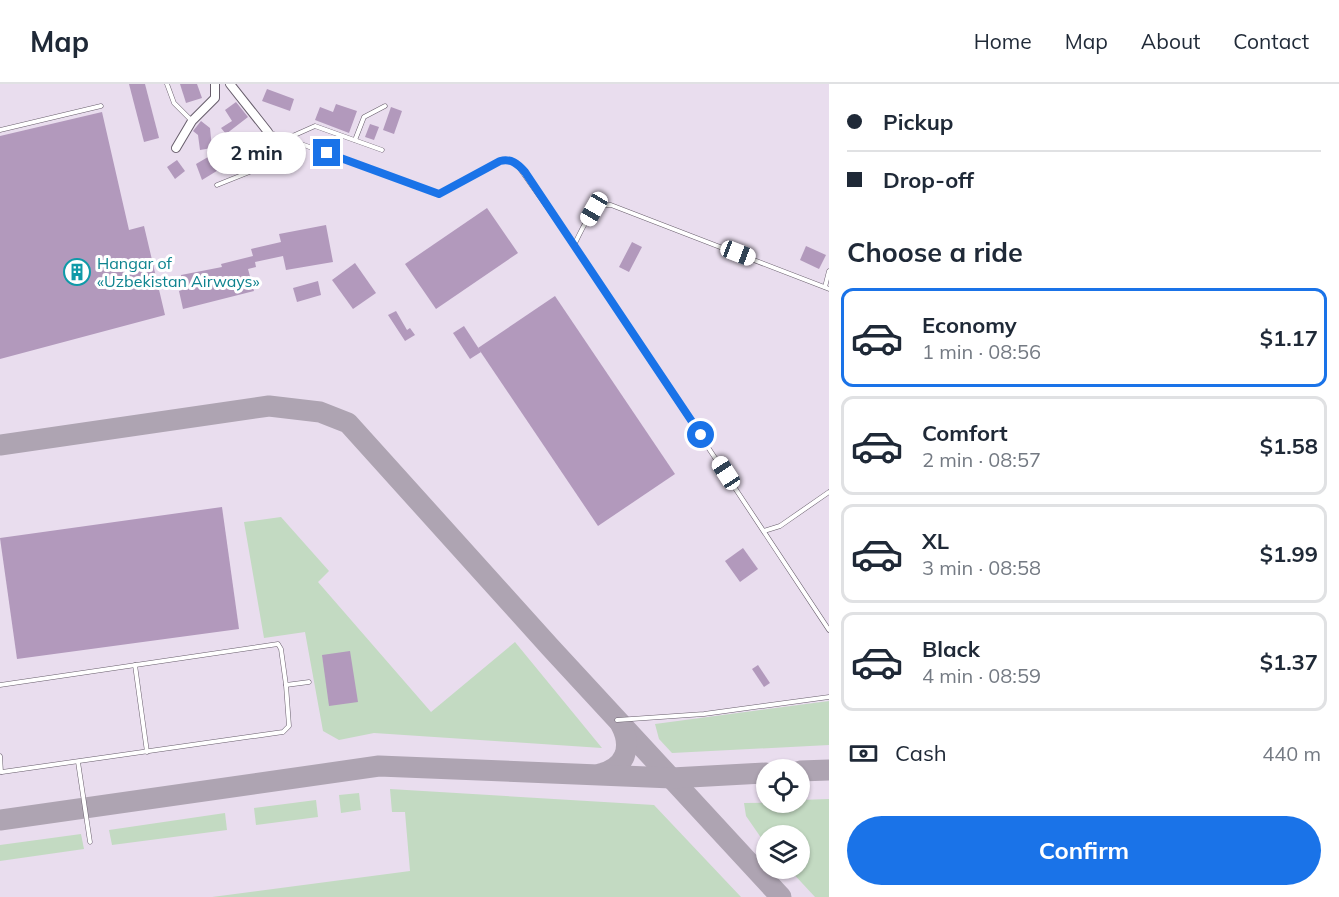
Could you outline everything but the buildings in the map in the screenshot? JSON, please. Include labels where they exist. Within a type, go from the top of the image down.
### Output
[{"type":"street","points":[[176,148],[192,121],[215,98],[215,84]]},
{"type":"street","points":[[230,84],[268,132]]},
{"type":"lane","points":[[167,84],[174,103],[192,121]]},
{"type":"lane","points":[[0,130],[101,106]]},
{"type":"lane","points":[[355,140],[364,117],[385,106]]},
{"type":"lane","points":[[288,138],[315,126],[382,150]]},
{"type":"lane","points":[[217,185],[272,164],[268,132],[439,194],[500,161],[511,161],[525,172],[574,244],[829,630]]},
{"type":"lane","points":[[574,244],[594,209],[601,205],[610,205],[827,288],[829,271]]},
{"type":"lane","points":[[764,531],[780,526],[829,492]]},
{"type":"lane","points":[[0,685],[278,644],[286,685],[289,726],[286,731],[1,772],[0,756]]},
{"type":"lane","points":[[135,665],[147,752]]},
{"type":"lane","points":[[286,685],[309,682]]},
{"type":"lane","points":[[617,720],[704,714],[829,696]]},
{"type":"lane","points":[[78,762],[90,842]]},
{"type":"green space","points":[[281,517],[329,571],[318,582],[431,712],[515,642],[602,748],[374,733],[339,740],[323,731],[305,632],[264,638],[244,522]]},
{"type":"green space","points":[[829,701],[829,745],[672,753],[659,739],[655,724]]},
{"type":"green space","points":[[390,789],[654,805],[741,897],[212,897],[410,871],[405,812],[392,812]]},
{"type":"green space","points":[[359,793],[361,810],[341,813],[339,795]]},
{"type":"green space","points":[[829,799],[829,897],[815,897],[798,879],[810,879],[810,825],[756,825],[756,830],[746,816],[744,803],[756,803],[756,813],[810,813],[810,800]]},
{"type":"green space","points":[[316,800],[318,817],[256,825],[254,808]]},
{"type":"green space","points":[[225,813],[227,830],[112,845],[109,830]]},
{"type":"green space","points":[[81,834],[84,849],[0,861],[0,845]]},
{"type":"taxiway","points":[[0,445],[269,406],[320,412],[348,423],[550,647],[781,897]]},
{"type":"taxiway","points":[[600,774],[616,767],[624,756],[626,742],[621,725]]},
{"type":"taxiway","points":[[0,820],[379,766],[672,778],[756,774]]},
{"type":"taxiway","points":[[810,771],[829,770]]},
{"type":"place","name":"Hangar of «Uzbekistan Airways»","points":[[77,272]]},
{"type":"route","points":[[327,153],[439,194],[500,161],[516,163],[525,172],[701,435]]}]
